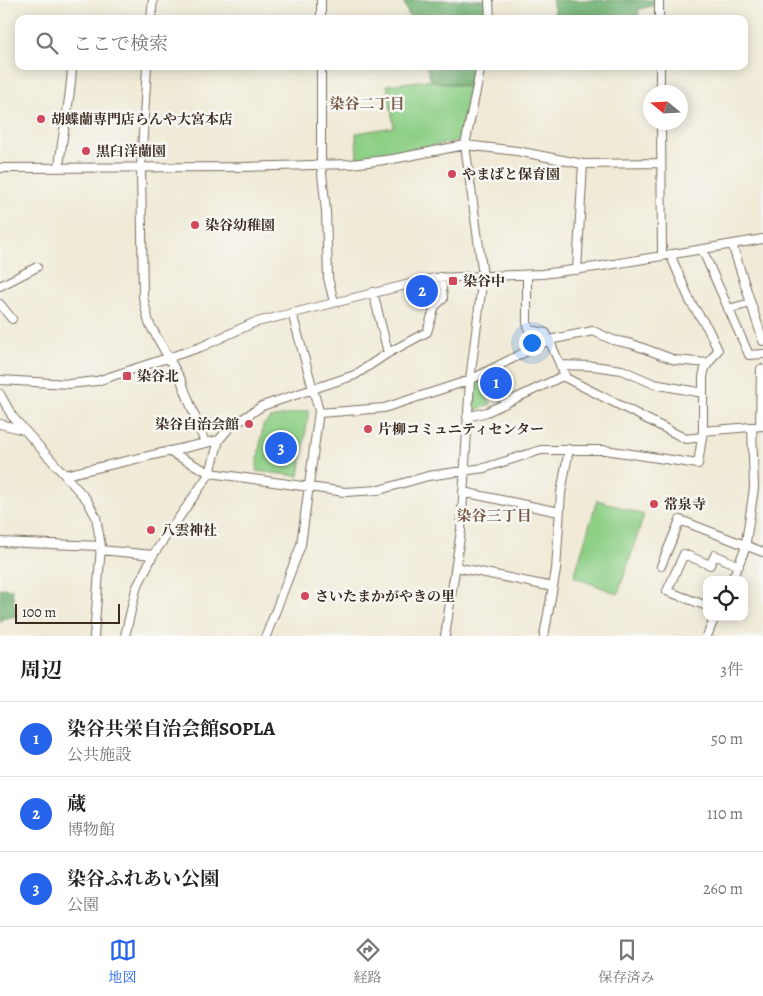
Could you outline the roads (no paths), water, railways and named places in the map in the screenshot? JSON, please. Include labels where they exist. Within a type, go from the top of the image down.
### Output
[{"type":"street","points":[[151,15],[153,0]]},
{"type":"street","points":[[321,0],[321,15]]},
{"type":"street","points":[[490,0],[490,15]]},
{"type":"street","points":[[659,0],[659,15]]},
{"type":"street","points":[[59,168],[62,139],[71,95],[72,70]]},
{"type":"street","points":[[147,70],[141,168],[144,304],[149,323],[182,380],[205,443]]},
{"type":"street","points":[[321,70],[321,164],[326,211],[328,278],[334,302]]},
{"type":"street","points":[[445,636],[461,531],[470,380],[483,276],[465,145],[480,70]]},
{"type":"street","points":[[660,70],[660,85]]},
{"type":"street","points":[[168,451],[210,473],[344,492],[379,490],[428,476],[484,468],[541,450],[569,448],[626,452],[698,464],[702,434],[703,377],[708,363],[718,350],[666,255],[661,130]]},
{"type":"street","points":[[0,168],[243,168],[370,162],[465,145],[517,151],[583,164],[661,163]]},
{"type":"street","points":[[576,270],[583,164]]},
{"type":"street","points":[[0,380],[83,384],[201,346],[253,323],[373,292],[441,277],[527,276],[576,270],[763,239]]},
{"type":"street","points":[[732,244],[763,341]]},
{"type":"street","points":[[702,249],[749,356],[763,354]]},
{"type":"street","points":[[0,286],[37,267]]},
{"type":"street","points":[[527,276],[527,322],[529,330],[546,333],[565,376],[604,398],[686,439],[702,434],[758,426]]},
{"type":"street","points":[[125,636],[136,589],[153,555],[210,473],[219,440],[237,422],[262,406],[315,390],[355,375],[388,353],[427,332],[435,306],[442,299],[441,277]]},
{"type":"street","points":[[373,292],[388,353]]},
{"type":"street","points":[[728,309],[751,303]]},
{"type":"street","points":[[0,304],[12,319]]},
{"type":"street","points":[[266,636],[301,545],[318,413],[315,390],[292,312]]},
{"type":"street","points":[[318,413],[384,408],[470,380],[548,340],[593,330],[613,340],[632,344],[675,360],[708,363]]},
{"type":"street","points":[[560,365],[593,366],[622,370],[654,384],[703,393]]},
{"type":"street","points":[[734,576],[739,566],[744,546],[754,478],[762,369]]},
{"type":"street","points":[[467,417],[487,412],[565,376]]},
{"type":"street","points":[[0,394],[6,407],[24,430],[92,509],[99,528],[100,548],[94,636]]},
{"type":"street","points":[[0,424],[24,430]]},
{"type":"street","points":[[65,476],[219,440]]},
{"type":"street","points":[[544,636],[553,587],[559,512],[569,448]]},
{"type":"street","points":[[463,492],[559,512]]},
{"type":"street","points":[[661,566],[680,520],[763,552]]},
{"type":"street","points":[[0,542],[100,548],[153,555]]},
{"type":"street","points":[[703,604],[667,591],[684,554],[710,565],[715,555],[739,566]]},
{"type":"street","points":[[456,567],[553,587]]},
{"type":"street","points":[[707,636],[713,621]]},
{"type":"place","name":"胡蝶蘭専門店らんや大宮本店","points":[[41,119]]},
{"type":"place","name":"黒臼洋蘭園","points":[[86,151]]},
{"type":"place","name":"やまばと保育園","points":[[452,174]]},
{"type":"place","name":"染谷幼稚園","points":[[195,225]]},
{"type":"place","name":"染谷中","points":[[453,281]]},
{"type":"place","name":"蔵","points":[[422,291]]},
{"type":"place","name":"染谷北","points":[[127,376]]},
{"type":"place","name":"染谷共栄自治会館SOPLA","points":[[496,383]]},
{"type":"place","name":"染谷自治会館","points":[[249,424]]},
{"type":"place","name":"片柳コミュニティセンター","points":[[368,429]]},
{"type":"place","name":"染谷ふれあい公園","points":[[281,448]]},
{"type":"place","name":"常泉寺","points":[[654,504]]},
{"type":"place","name":"八雲神社","points":[[151,530]]},
{"type":"place","name":"さいたまかがやきの里","points":[[305,596]]},
{"type":"district","name":"染谷二丁目","points":[[367,104]]},
{"type":"district","name":"染谷三丁目","points":[[494,516]]}]
